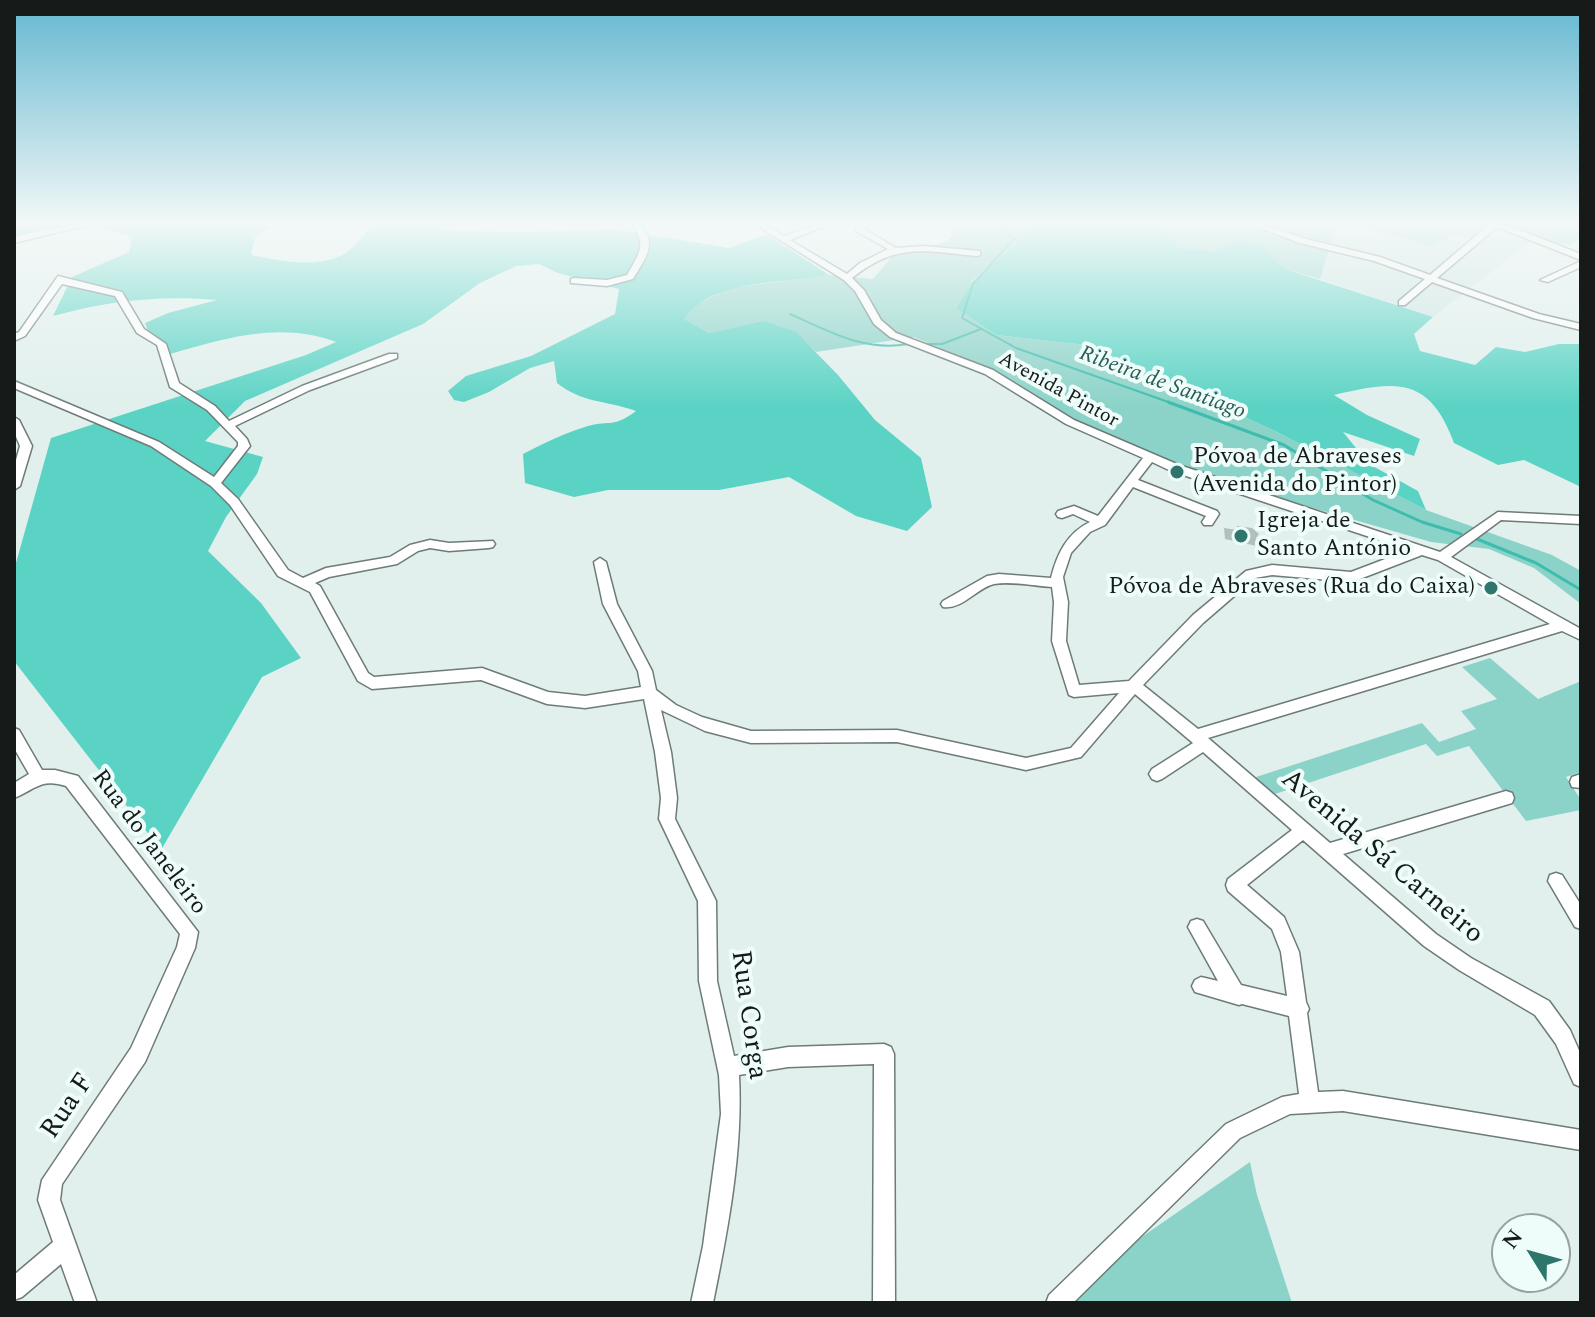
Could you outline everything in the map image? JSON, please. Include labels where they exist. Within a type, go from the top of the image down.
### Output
[{"type":"street","points":[[14,338],[22,334],[56,284]]},
{"type":"street","points":[[82,284],[119,294],[140,331],[161,344],[174,385],[211,408],[229,425],[244,446],[215,483]]},
{"type":"street","name":"Avenida Pintor","points":[[853,284],[877,322],[893,335],[989,372],[1070,422],[1149,458],[1442,557],[1581,635]]},
{"type":"street","points":[[1402,303],[1426,284]]},
{"type":"street","points":[[1451,284],[1536,316],[1581,327]]},
{"type":"street","points":[[229,425],[306,388],[393,356]]},
{"type":"street","points":[[14,384],[155,444],[215,483],[234,502],[283,573],[315,589],[363,677],[372,683],[482,674],[547,698],[585,702],[649,692],[664,707],[742,736],[897,736],[1026,764],[1076,753],[1133,686],[1198,619],[1251,574],[1272,570],[1352,577],[1422,550]]},
{"type":"street","points":[[14,420],[20,442],[14,486]]},
{"type":"street","points":[[1133,686],[1074,691],[1059,641],[1061,602],[1058,583],[1065,551],[1086,529],[1101,522],[1149,458]]},
{"type":"street","points":[[1132,482],[1213,514],[1208,522]]},
{"type":"street","points":[[1062,514],[1074,510],[1101,522]]},
{"type":"street","points":[[1442,557],[1498,516],[1581,520]]},
{"type":"street","points":[[303,583],[326,573],[393,561],[414,548],[430,544],[449,547],[489,544]]},
{"type":"street","name":"Rua Corga","points":[[600,562],[599,571],[610,604],[645,671],[663,752],[669,798],[667,819],[707,901],[708,981],[728,1067],[731,1114],[714,1246],[702,1303]]},
{"type":"street","points":[[948,604],[987,581],[1058,583]]},
{"type":"street","points":[[1157,774],[1200,740],[1564,625]]},
{"type":"street","name":"Avenida Sá Carneiro","points":[[1133,686],[1147,694],[1430,940],[1542,1008],[1563,1037],[1581,1077]]},
{"type":"street","points":[[14,734],[37,775],[14,791]]},
{"type":"street","name":"Rua do Janeleiro","points":[[37,775],[55,774],[72,781],[189,932],[186,948]]},
{"type":"street","points":[[1327,851],[1506,798]]},
{"type":"street","points":[[1304,830],[1234,885],[1278,923],[1290,952],[1300,1009],[1310,1103]]},
{"type":"street","points":[[1556,881],[1581,921]]},
{"type":"street","points":[[1197,927],[1235,993],[1241,997]]},
{"type":"street","name":"Rua F","points":[[86,1303],[49,1200],[52,1180],[138,1055],[186,948]]},
{"type":"street","points":[[1201,986],[1300,1009]]},
{"type":"street","points":[[728,1067],[788,1057],[884,1054],[884,1303]]},
{"type":"street","points":[[1057,1303],[1233,1131],[1289,1104],[1343,1101],[1581,1140]]},
{"type":"street","points":[[14,1289],[65,1247]]},
{"type":"shaded area","points":[[1336,284],[1475,284],[1433,317]]},
{"type":"green space","points":[[68,284],[478,284],[423,324],[245,401],[205,441],[263,457],[257,474],[226,517],[208,551],[261,603],[301,658],[262,677],[161,850],[14,661],[14,570],[51,438],[306,355],[336,342],[315,336],[273,332],[211,342],[170,354],[148,331],[145,323],[168,313],[217,300],[134,300],[53,316]]},
{"type":"green space","points":[[602,284],[754,284],[712,296],[684,319],[709,333],[765,321],[796,332],[838,375],[875,420],[921,458],[932,507],[907,531],[856,516],[789,477],[719,490],[608,490],[574,497],[525,483],[523,454],[588,426],[617,422],[636,411],[585,398],[566,389],[557,383],[554,361],[530,368],[489,392],[464,402],[454,400],[448,391],[466,376],[531,356],[615,314],[619,289]]},
{"type":"green space","points":[[756,284],[970,284],[960,309],[996,335],[1086,345],[1277,432],[1426,510],[1552,555],[1581,571],[1581,604],[1534,568],[1489,549],[1431,542],[1254,491],[1145,453],[1070,418],[1007,378],[914,337],[816,352],[802,339],[778,326],[755,324],[709,333],[683,319],[694,306],[729,288]]},
{"type":"green space","points":[[970,284],[1333,284],[1433,317],[1414,334],[1420,351],[1475,365],[1496,347],[1525,352],[1559,344],[1581,344],[1581,487],[1524,460],[1498,465],[1454,443],[1433,405],[1408,388],[1375,387],[1334,395],[1367,415],[1420,439],[1414,456],[1343,432],[1369,464],[1418,491],[1426,510],[1277,432],[1136,366],[1086,345],[996,335],[957,308]]},
{"type":"green space","points":[[1490,658],[1538,699],[1581,681],[1581,772],[1566,777],[1581,800],[1581,810],[1526,821],[1469,746],[1437,756],[1426,744],[1275,794],[1253,778],[1422,723],[1439,742],[1476,729],[1461,711],[1497,699],[1462,667]]},
{"type":"green space","points":[[1250,1162],[1257,1195],[1292,1303],[1064,1303],[1081,1279]]},
{"type":"building","name":"Igreja de Santo António","points":[[1237,526],[1252,528],[1259,534],[1257,546],[1225,539],[1224,528],[1238,530]]},
{"type":"waterway","name":"Ribeira de Santiago","points":[[973,284],[962,318],[1016,348],[1174,404]]},
{"type":"waterway","points":[[790,314],[862,343],[908,344]]},
{"type":"waterway","points":[[924,344],[942,344],[981,329]]},
{"type":"waterway","name":"Ribeira de Santiago","points":[[1168,402],[1284,445],[1373,500],[1422,522],[1461,534]]},
{"type":"waterway","name":"Ribeira de Santiago","points":[[1477,539],[1536,563],[1581,590]]},
{"type":"place","name":"Póvoa de Abraveses (Avenida do Pintor)","points":[[1177,472]]},
{"type":"place","name":"Igreja de Santo António","points":[[1241,536]]},
{"type":"place","name":"Póvoa de Abraveses (Rua do Caixa)","points":[[1491,588]]}]
